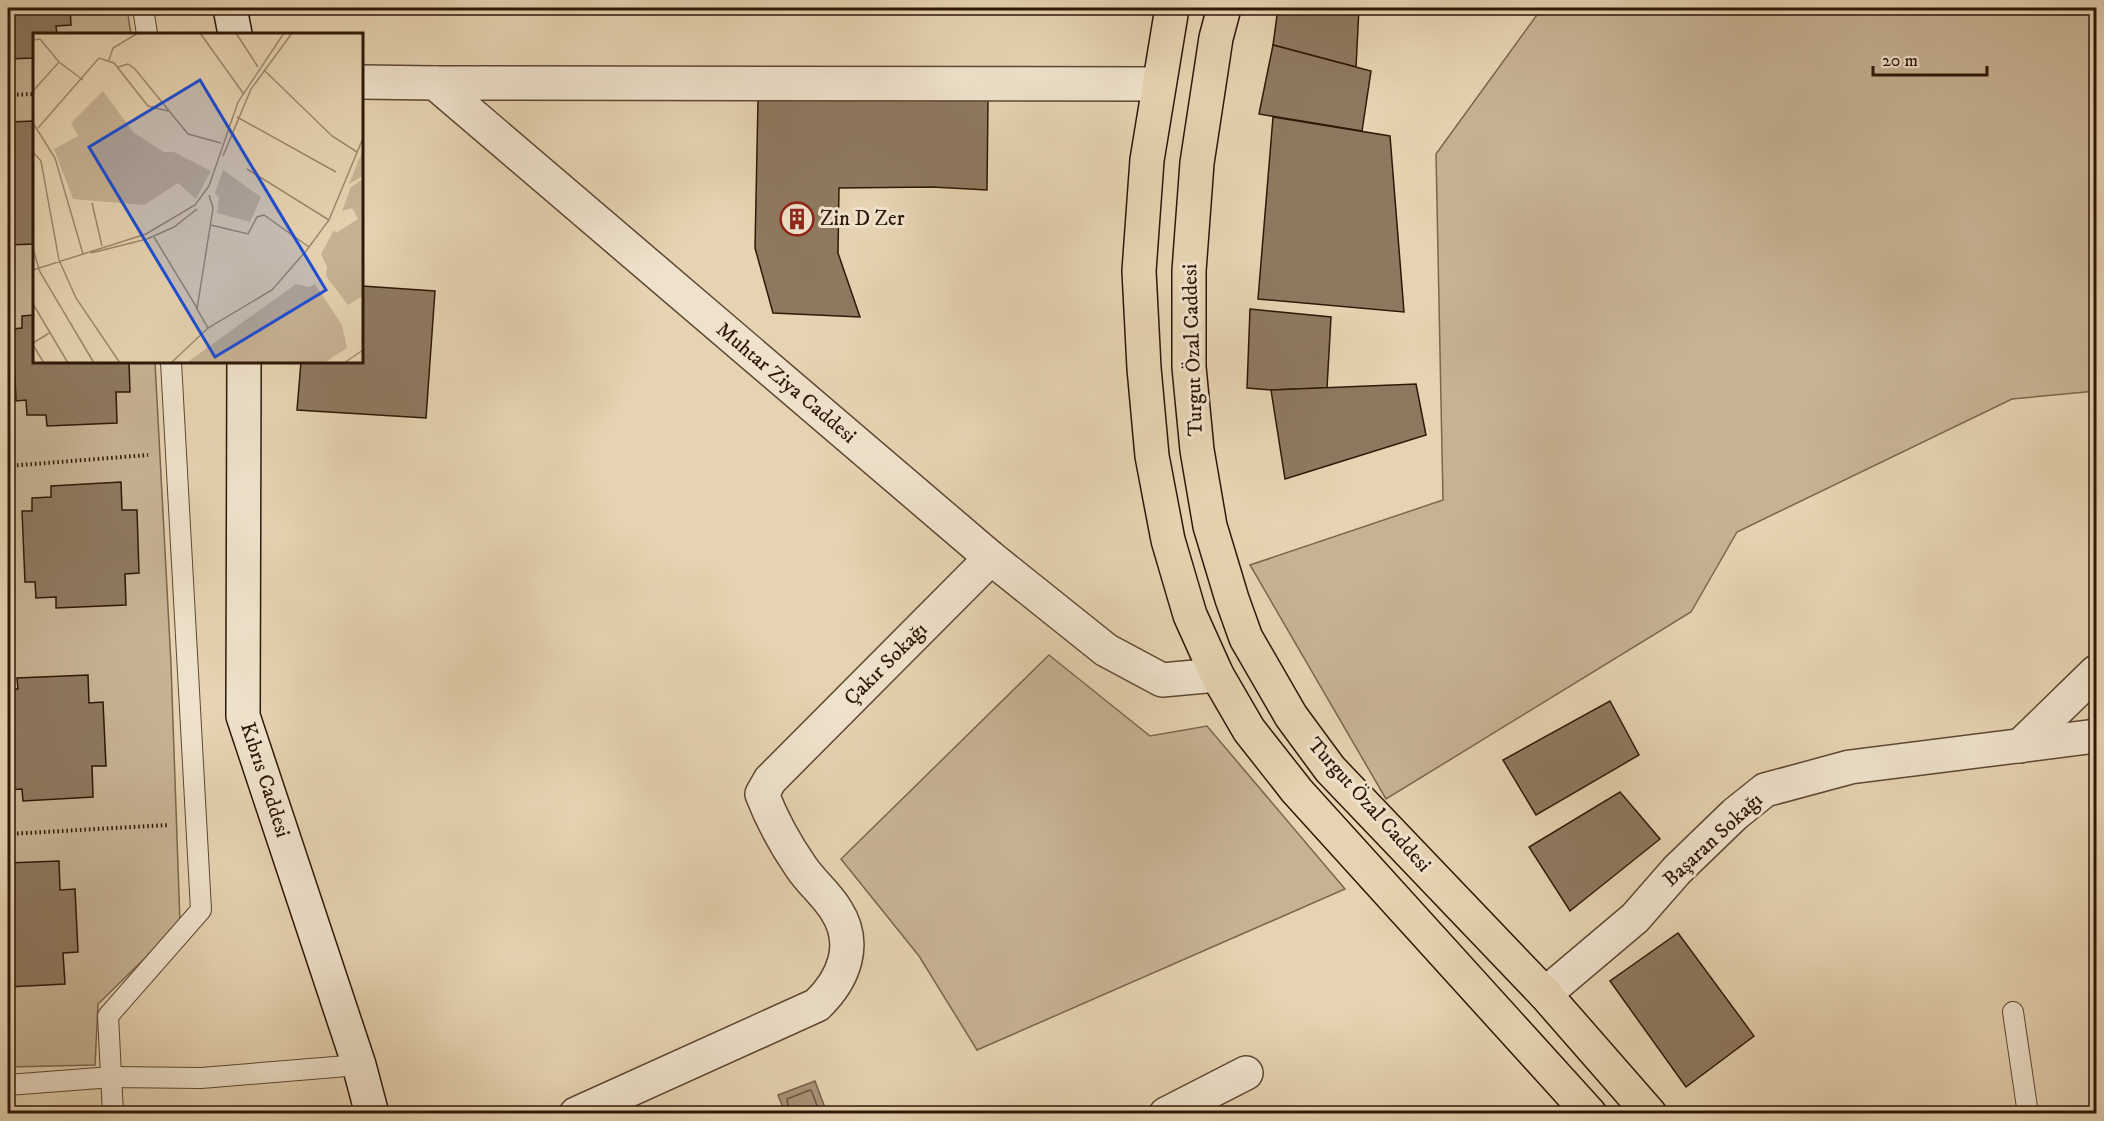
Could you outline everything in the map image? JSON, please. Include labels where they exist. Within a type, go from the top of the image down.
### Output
[{"type":"main road","name":"Turgut Özal Caddesi","points":[[1172,8],[1148,160],[1139,271],[1144,368],[1152,456],[1168,540],[1190,615],[1217,675],[1249,730],[1297,791],[1590,1113]]},
{"type":"main road","name":"Turgut Özal Caddesi","points":[[1224,8],[1216,38],[1197,163],[1189,271],[1189,367],[1197,450],[1210,526],[1246,638],[1291,716],[1330,769],[1545,994],[1650,1113]]},
{"type":"main road","points":[[1217,675],[1260,665]]},
{"type":"main road","points":[[1511,1025],[1545,994]]},
{"type":"street","points":[[230,8],[235,33]]},
{"type":"street","points":[[363,82],[1159,84]]},
{"type":"street","name":"Muhtar Ziya Caddesi","points":[[435,83],[991,558],[1106,650],[1162,680],[1217,675]]},
{"type":"street","name":"Kıbrıs Caddesi","points":[[244,363],[243,716],[359,1065],[372,1113]]},
{"type":"street","name":"Çakır Sokağı","points":[[576,1113],[817,1005],[839,980],[846,946],[844,928],[837,910],[802,870],[783,841],[762,794],[770,780],[991,558]]},
{"type":"street","points":[[2020,746],[2097,672]]},
{"type":"street","name":"Başaran Sokağı","points":[[1545,994],[1635,918],[1677,870],[1735,814],[1764,790],[1850,767],[2097,736]]},
{"type":"street","points":[[1166,1113],[1246,1073]]},
{"type":"lane","points":[[143,8],[147,33]]},
{"type":"lane","points":[[113,1113],[108,1016],[201,910],[171,363]]},
{"type":"lane","points":[[2013,1012],[2028,1113]]},
{"type":"lane","points":[[8,1085],[112,1077],[201,1078],[359,1065]]},
{"type":"path","points":[[8,95],[33,94]]},
{"type":"path","points":[[8,466],[176,453]]},
{"type":"path","points":[[8,834],[196,823]]},
{"type":"shaded area","points":[[8,8],[127,8],[131,33],[33,33],[33,363],[155,363],[171,664],[180,924],[98,1004],[95,1065],[8,1067]]},
{"type":"shaded area","points":[[1542,8],[2096,8],[2096,391],[2012,399],[1737,532],[1691,612],[1386,799],[1250,565],[1443,500],[1436,154]]},
{"type":"shaded area","points":[[1049,655],[1150,736],[1207,726],[1345,889],[977,1050],[919,956],[841,859]]},
{"type":"water","points":[[815,1081],[827,1113],[785,1113],[778,1095]]},
{"type":"building","points":[[8,8],[70,8],[71,25],[56,26],[57,33],[33,33],[33,58],[8,59]]},
{"type":"building","points":[[1278,8],[1359,8],[1356,67],[1273,45]]},
{"type":"building","points":[[1273,45],[1371,71],[1362,131],[1259,114]]},
{"type":"building","name":"Zin D Zer","points":[[988,98],[987,190],[932,187],[839,188],[838,253],[860,317],[773,313],[755,248],[758,100]]},
{"type":"building","points":[[1273,117],[1390,136],[1404,312],[1258,299]]},
{"type":"building","points":[[33,121],[33,244],[8,245],[8,122]]},
{"type":"building","points":[[363,286],[435,291],[426,418],[297,410],[301,363],[363,363]]},
{"type":"building","points":[[1250,309],[1331,317],[1327,388],[1271,390],[1247,388]]},
{"type":"building","points":[[33,315],[33,363],[129,363],[130,392],[116,392],[117,423],[47,426],[46,415],[27,415],[26,400],[16,401],[13,329],[22,328],[22,316]]},
{"type":"building","points":[[1416,384],[1426,435],[1285,479],[1271,390]]},
{"type":"building","points":[[121,482],[122,510],[137,510],[139,573],[125,574],[126,605],[56,608],[56,597],[36,598],[35,582],[25,582],[22,511],[32,511],[32,498],[51,497],[51,486]]},
{"type":"building","points":[[88,675],[89,703],[103,702],[106,766],[92,766],[93,797],[23,801],[22,789],[8,790],[8,689],[18,689],[17,678]]},
{"type":"building","points":[[1610,701],[1639,755],[1536,815],[1503,760]]},
{"type":"building","points":[[1620,792],[1660,839],[1570,911],[1529,847]]},
{"type":"building","points":[[59,861],[60,890],[75,889],[78,952],[63,953],[65,984],[8,987],[8,863]]},
{"type":"building","points":[[1678,933],[1754,1036],[1686,1087],[1610,981]]},
{"type":"place","name":"Zin D Zer","points":[[797,219]]}]
